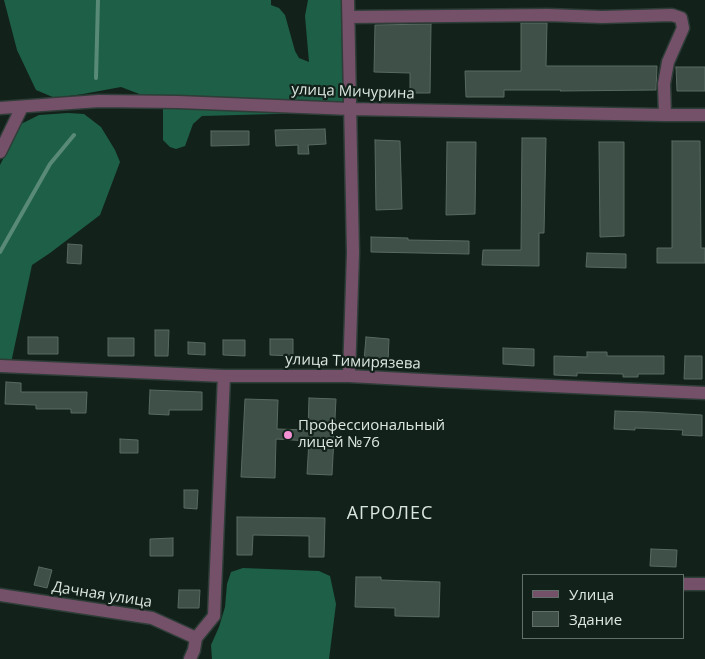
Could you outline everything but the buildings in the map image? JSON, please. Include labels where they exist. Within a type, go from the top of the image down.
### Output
[{"type":"street","points":[[348,0],[353,253],[349,376]]},
{"type":"street","points":[[348,17],[548,15],[602,17],[672,15],[681,18],[682,28],[668,62],[664,84],[665,115]]},
{"type":"street","name":"улица Мичурина","points":[[0,108],[99,101],[178,102],[351,109],[705,115]]},
{"type":"street","points":[[0,152],[22,107]]},
{"type":"street","name":"улица Тимирязева","points":[[0,366],[224,376],[349,376],[441,382],[705,393]]},
{"type":"street","points":[[190,659],[196,638],[214,616],[224,376]]},
{"type":"street","points":[[685,584],[705,584]]},
{"type":"street","name":"Дачная улица","points":[[0,595],[152,618],[196,638]]},
{"type":"green space","points":[[4,0],[271,0],[271,5],[279,8],[285,15],[295,51],[299,58],[309,62],[305,16],[308,0],[341,0],[346,112],[202,116],[193,124],[185,146],[176,149],[170,147],[163,140],[163,103],[121,87],[55,98],[36,90],[17,50]]},
{"type":"green space","points":[[84,114],[101,127],[120,162],[100,215],[32,265],[11,363],[0,361],[0,165],[21,124],[39,115]]},
{"type":"green space","points":[[243,568],[319,571],[330,576],[336,604],[329,659],[212,659],[211,645],[225,607],[227,584],[231,572]]},
{"type":"waterway","points":[[96,78],[98,0]]},
{"type":"waterway","points":[[0,252],[50,164],[74,135]]},
{"type":"place","name":"Профессиональный лицей №76","points":[[288,435]]},
{"type":"district","name":"АГРОЛЕС","points":[[390,514]]}]
